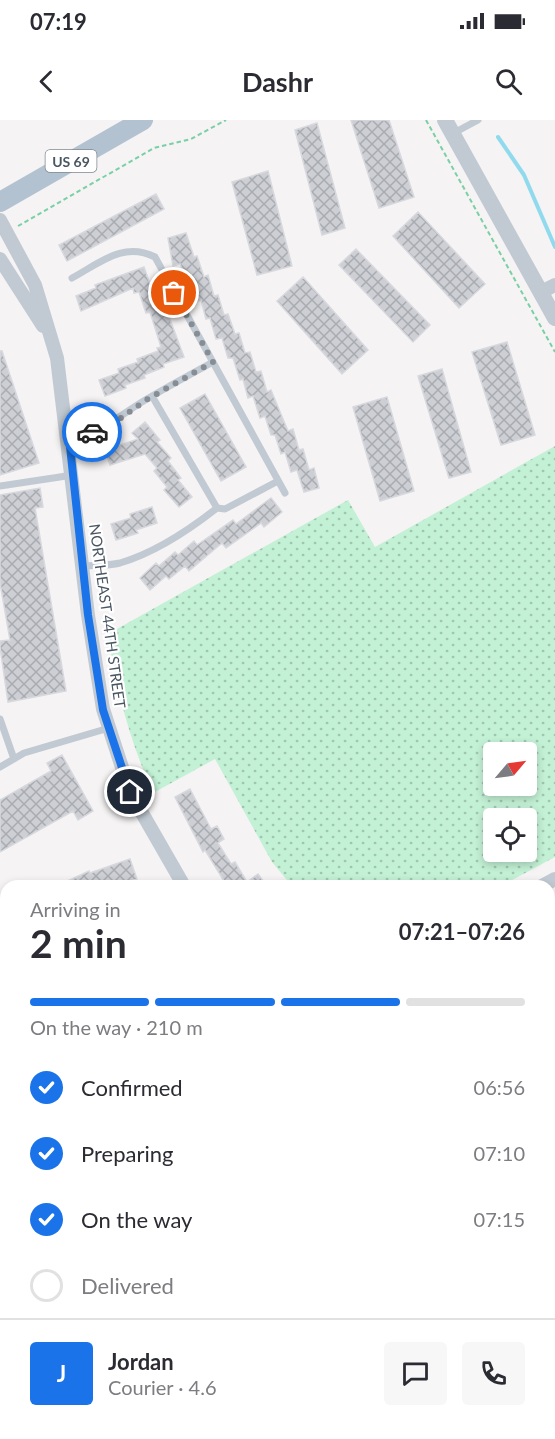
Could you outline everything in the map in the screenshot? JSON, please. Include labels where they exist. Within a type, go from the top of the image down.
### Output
[{"type":"main road","name":"US 69","points":[[0,202],[143,120]]},
{"type":"street","points":[[448,127],[548,289],[555,318]]},
{"type":"street","name":"NORTHEAST 44TH STREET","points":[[3,226],[36,285],[62,380],[82,566],[103,710],[130,792],[181,880]]},
{"type":"street","name":"NORTHEAST 44TH STREET","points":[[0,259],[49,335]]},
{"type":"lane","points":[[448,127],[478,120]]},
{"type":"lane","points":[[72,278],[125,250],[140,250],[155,257],[285,493]]},
{"type":"lane","points":[[69,437],[106,427],[152,396],[213,362]]},
{"type":"lane","points":[[152,396],[217,508]]},
{"type":"lane","points":[[0,486],[73,475]]},
{"type":"lane","points":[[82,566],[117,564],[143,555],[201,521],[217,508],[225,509],[278,481]]},
{"type":"lane","points":[[0,719],[14,759]]},
{"type":"lane","points":[[0,767],[24,753],[109,728]]},
{"type":"path","points":[[3,226],[154,148],[191,139],[226,120]]},
{"type":"path","points":[[426,120],[555,352]]},
{"type":"green space","points":[[555,446],[555,857],[512,880],[287,880],[272,862],[215,759],[153,793],[131,735],[115,675],[108,634],[348,500],[375,547]]},
{"type":"building","points":[[351,120],[389,120],[414,197],[379,208]]},
{"type":"building","points":[[317,123],[345,228],[322,235],[295,130]]},
{"type":"building","points":[[268,171],[292,266],[257,275],[232,182]]},
{"type":"building","points":[[156,194],[164,209],[67,261],[59,245]]},
{"type":"building","points":[[418,212],[485,284],[459,308],[393,236]]},
{"type":"building","points":[[186,233],[204,277],[208,275],[214,296],[218,295],[224,315],[228,314],[235,334],[239,333],[245,353],[250,352],[256,372],[261,371],[267,392],[271,390],[288,431],[293,429],[299,450],[303,449],[309,470],[314,468],[319,488],[304,492],[297,470],[291,472],[285,452],[281,454],[275,435],[271,435],[265,416],[260,418],[253,396],[248,398],[243,379],[240,380],[233,358],[228,358],[222,338],[216,339],[210,318],[206,319],[201,300],[196,302],[180,264],[173,266],[168,238]]},
{"type":"building","points":[[356,249],[430,325],[413,342],[339,265]]},
{"type":"building","points":[[144,267],[161,307],[165,306],[184,357],[163,364],[164,367],[144,375],[145,378],[125,385],[126,388],[105,396],[99,380],[119,373],[118,369],[138,362],[137,359],[158,351],[157,348],[161,347],[150,312],[146,313],[139,292],[134,293],[133,288],[81,311],[76,296],[96,288],[95,285]]},
{"type":"building","points":[[303,277],[368,350],[342,374],[277,301]]},
{"type":"building","points":[[507,342],[535,435],[501,445],[472,352]]},
{"type":"building","points":[[0,351],[2,351],[39,463],[0,475]]},
{"type":"building","points":[[442,369],[471,472],[449,478],[418,376]]},
{"type":"building","points":[[205,394],[246,467],[221,481],[180,408]]},
{"type":"building","points":[[387,397],[414,491],[380,501],[353,407]]},
{"type":"building","points":[[145,422],[160,440],[157,442],[171,458],[168,461],[181,478],[178,480],[192,497],[179,507],[164,490],[167,487],[154,471],[157,468],[145,454],[110,465],[105,450],[138,439],[132,433]]},
{"type":"building","points":[[40,488],[43,507],[35,508],[66,691],[8,702],[0,647],[0,641],[10,640],[0,583],[0,495]]},
{"type":"building","points":[[271,498],[282,512],[264,527],[261,523],[226,548],[222,543],[189,571],[185,566],[169,579],[166,576],[150,590],[140,578],[156,563],[159,566],[175,552],[178,555],[194,541],[197,545],[233,520],[236,524]]},
{"type":"building","points":[[152,507],[157,523],[136,530],[138,533],[116,540],[111,524],[131,518],[130,514]]},
{"type":"building","points":[[62,755],[93,811],[78,820],[73,811],[0,852],[0,800],[51,771],[47,763]]},
{"type":"building","points":[[190,789],[211,829],[217,826],[224,839],[218,843],[231,864],[235,862],[246,880],[223,880],[205,850],[203,852],[175,797]]},
{"type":"building","points":[[130,859],[137,879],[70,880],[89,871],[90,873]]},
{"type":"building","points":[[258,874],[262,880],[250,880]]},
{"type":"waterway","points":[[498,137],[524,175],[555,247]]},
{"type":"way so far","points":[[92,432],[111,425],[132,408],[213,362],[174,293]]},
{"type":"route","points":[[92,432],[69,437],[80,544],[88,615],[103,710],[130,792]]}]
